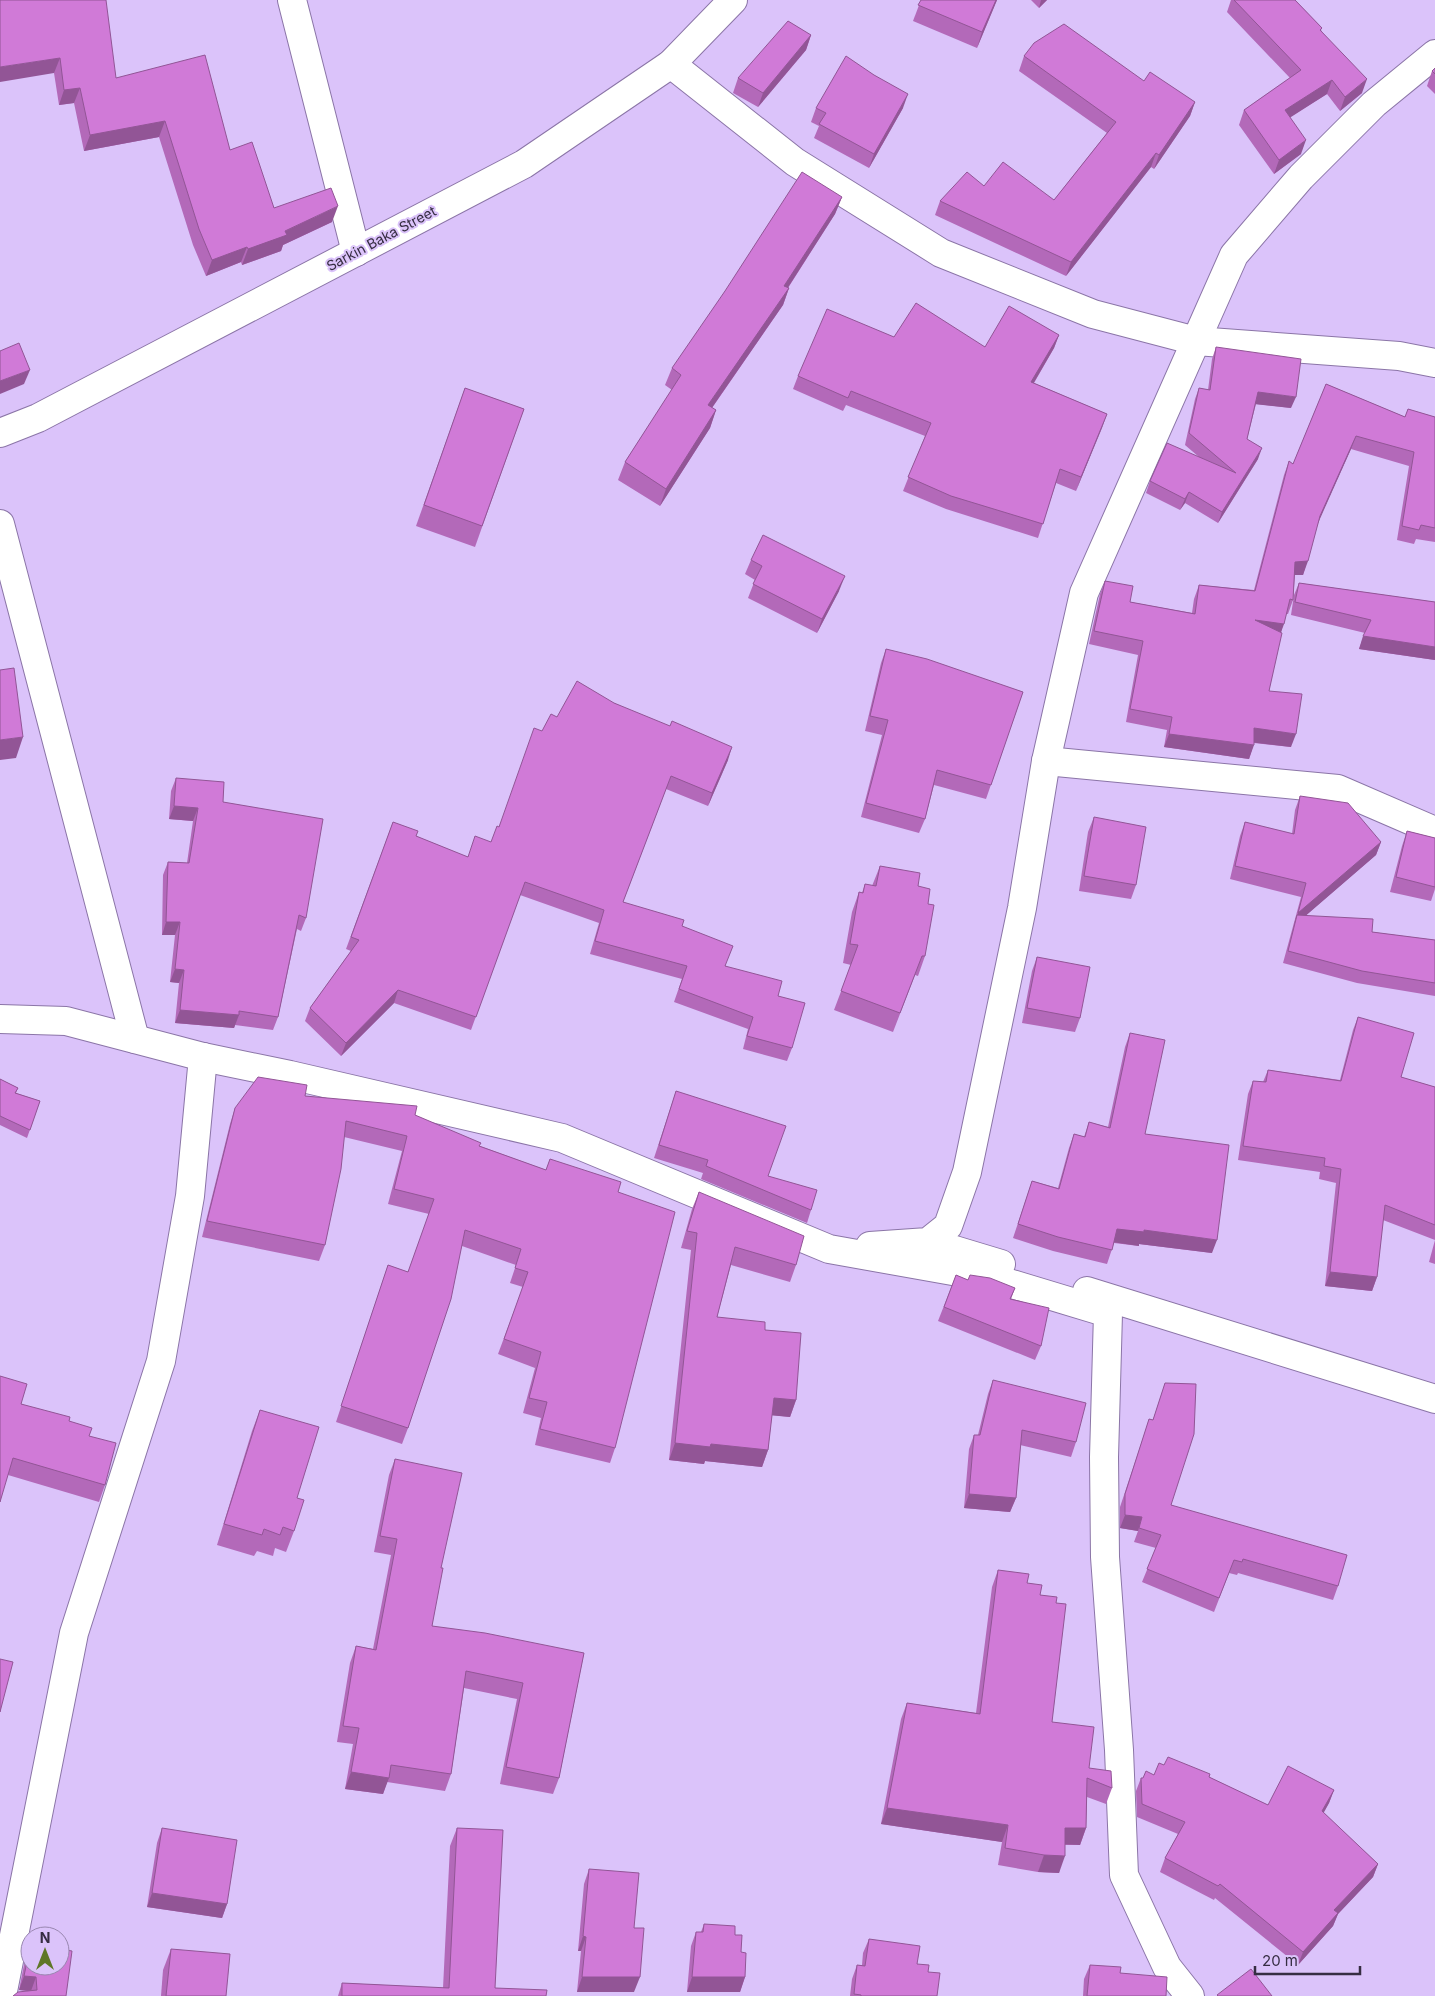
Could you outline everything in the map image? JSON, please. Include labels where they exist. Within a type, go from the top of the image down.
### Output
[{"type":"street","points":[[292,0],[356,252]]},
{"type":"street","name":"Sarkin Baka Street","points":[[0,433],[38,418],[524,164],[671,64],[733,0]]},
{"type":"street","points":[[928,1242],[948,1226],[967,1172],[1022,908],[1046,761],[1084,593],[1234,255],[1314,163],[1374,104],[1435,54]]},
{"type":"street","points":[[671,64],[795,162],[941,253],[1093,314],[1196,341],[1398,356],[1435,363]]},
{"type":"street","points":[[0,524],[135,1039]]},
{"type":"street","points":[[1046,761],[1338,789],[1435,831]]},
{"type":"street","points":[[0,1020],[66,1022],[203,1057],[290,1075],[562,1138],[829,1249],[992,1278],[1108,1314],[1104,1457],[1106,1557],[1119,1750],[1124,1875],[1167,1967],[1190,1996]]},
{"type":"street","points":[[2,1996],[74,1633],[161,1362],[190,1196],[203,1057]]},
{"type":"street","points":[[829,1249],[928,1242],[1435,1399]]},
{"type":"building","points":[[0,0],[106,0],[116,78],[205,55],[230,150],[252,142],[274,208],[331,188],[338,206],[285,231],[287,235],[212,260],[199,229],[165,121],[90,135],[80,88],[64,90],[60,58],[0,67]]},
{"type":"building","points":[[921,0],[996,0],[982,32],[918,5]]},
{"type":"building","points":[[1234,0],[1295,0],[1322,28],[1320,30],[1367,79],[1345,97],[1332,80],[1285,110],[1306,140],[1279,160],[1244,110],[1301,70]]},
{"type":"building","points":[[788,21],[811,35],[763,93],[738,78]]},
{"type":"building","points":[[1064,24],[1144,81],[1150,72],[1195,102],[1159,155],[1156,153],[1071,262],[940,201],[967,172],[984,186],[1003,162],[1054,200],[1116,122],[1024,56],[1034,43]]},
{"type":"building","points":[[846,56],[874,75],[908,94],[874,154],[819,124],[826,113],[816,108]]},
{"type":"building","points":[[802,172],[842,197],[784,286],[789,288],[708,405],[716,410],[666,489],[625,462],[681,375],[672,368],[725,291]]},
{"type":"building","points":[[916,303],[985,347],[1009,306],[1059,335],[1031,382],[1107,414],[1081,477],[1060,469],[1043,524],[951,496],[908,477],[931,423],[851,391],[848,398],[798,376],[827,309],[894,337]]},
{"type":"building","points":[[19,343],[30,370],[0,381],[0,351]]},
{"type":"building","points":[[1216,347],[1301,359],[1296,397],[1258,392],[1247,439],[1262,448],[1222,512],[1189,492],[1185,499],[1150,481],[1167,443],[1236,473],[1189,433],[1199,388],[1210,390]]},
{"type":"building","points":[[1326,384],[1405,417],[1408,409],[1435,417],[1435,528],[1421,525],[1419,530],[1402,526],[1414,452],[1356,436],[1320,516],[1308,561],[1295,562],[1293,600],[1290,599],[1284,624],[1255,620],[1282,633],[1269,691],[1302,694],[1296,734],[1254,728],[1254,745],[1169,734],[1172,717],[1130,709],[1143,641],[1094,631],[1105,581],[1133,586],[1130,602],[1195,614],[1199,585],[1255,591],[1289,461],[1293,464]]},
{"type":"building","points":[[465,388],[524,409],[482,526],[424,505]]},
{"type":"building","points":[[763,535],[845,576],[822,619],[753,584],[762,566],[751,560]]},
{"type":"building","points":[[1299,583],[1435,602],[1435,647],[1363,636],[1371,620],[1295,602]]},
{"type":"building","points":[[886,649],[927,659],[1023,692],[991,785],[937,770],[925,819],[866,803],[888,720],[870,716]]},
{"type":"building","points":[[14,668],[23,737],[0,740],[0,670]]},
{"type":"building","points":[[577,681],[614,703],[670,726],[672,721],[732,747],[712,793],[671,776],[623,902],[684,920],[682,926],[733,946],[725,966],[782,981],[778,996],[805,1003],[792,1048],[747,1036],[753,1017],[679,989],[687,966],[595,941],[604,910],[525,882],[476,1017],[398,990],[346,1043],[310,1008],[359,940],[351,937],[393,822],[418,831],[416,836],[468,857],[475,836],[491,842],[497,826],[499,827],[534,728],[542,731],[551,714],[557,717]]},
{"type":"building","points":[[176,778],[224,782],[223,802],[323,819],[306,918],[299,915],[278,1017],[239,1011],[239,1015],[180,1010],[184,970],[175,969],[180,922],[166,922],[168,862],[189,863],[198,808],[174,806]]},
{"type":"building","points":[[1300,796],[1348,803],[1381,842],[1298,913],[1306,883],[1235,866],[1245,822],[1294,834]]},
{"type":"building","points":[[1094,817],[1146,827],[1136,885],[1084,876]]},
{"type":"building","points":[[1407,831],[1435,838],[1435,887],[1396,877]]},
{"type":"building","points":[[880,866],[920,873],[918,886],[930,889],[928,904],[934,905],[925,956],[922,956],[900,1013],[841,991],[858,945],[850,944],[859,892],[863,893],[865,884],[876,886]]},
{"type":"building","points":[[1297,915],[1373,919],[1372,932],[1435,940],[1435,983],[1362,971],[1288,951]]},
{"type":"building","points":[[1037,957],[1090,967],[1080,1018],[1027,1008]]},
{"type":"building","points":[[1358,1017],[1414,1033],[1401,1077],[1435,1087],[1435,1225],[1385,1205],[1377,1277],[1330,1272],[1341,1169],[1324,1166],[1325,1158],[1243,1146],[1253,1081],[1266,1082],[1268,1070],[1341,1081]]},
{"type":"building","points":[[1130,1033],[1165,1040],[1145,1134],[1229,1145],[1217,1240],[1144,1230],[1144,1232],[1117,1229],[1112,1250],[1058,1237],[1018,1224],[1032,1181],[1059,1189],[1074,1134],[1085,1137],[1089,1122],[1110,1128]]},
{"type":"building","points":[[258,1077],[307,1085],[305,1096],[417,1106],[415,1115],[481,1143],[479,1146],[546,1170],[550,1159],[621,1182],[618,1192],[675,1212],[615,1448],[540,1429],[547,1402],[529,1398],[541,1352],[504,1339],[528,1272],[515,1268],[521,1249],[465,1230],[451,1299],[408,1428],[341,1406],[388,1265],[408,1272],[434,1199],[394,1189],[407,1136],[346,1121],[341,1169],[325,1245],[207,1221],[235,1108]]},
{"type":"building","points":[[0,1079],[18,1088],[15,1093],[40,1101],[30,1130],[0,1116]]},
{"type":"building","points":[[676,1091],[786,1126],[768,1176],[817,1190],[811,1210],[706,1166],[708,1160],[659,1145]]},
{"type":"building","points":[[699,1192],[804,1236],[796,1265],[735,1247],[717,1317],[765,1322],[765,1330],[801,1333],[796,1400],[774,1398],[768,1450],[711,1444],[710,1447],[675,1443],[697,1233],[687,1231]]},
{"type":"building","points":[[956,1275],[968,1280],[970,1275],[990,1278],[1015,1288],[1010,1299],[1049,1308],[1041,1346],[944,1307]]},
{"type":"building","points":[[0,1376],[27,1384],[21,1404],[70,1417],[69,1421],[92,1428],[89,1436],[116,1443],[105,1485],[13,1458],[0,1502]]},
{"type":"building","points":[[993,1380],[1086,1403],[1076,1442],[1022,1430],[1016,1498],[969,1494],[974,1435],[980,1435]]},
{"type":"building","points":[[1165,1383],[1196,1384],[1194,1434],[1171,1505],[1347,1555],[1338,1586],[1243,1559],[1242,1562],[1234,1560],[1219,1598],[1147,1569],[1161,1535],[1139,1528],[1142,1517],[1125,1515],[1125,1494],[1149,1419],[1153,1420]]},
{"type":"building","points":[[260,1410],[319,1427],[297,1498],[304,1500],[294,1531],[283,1527],[280,1535],[264,1529],[262,1535],[224,1524]]},
{"type":"building","points":[[395,1459],[462,1473],[441,1568],[443,1568],[432,1626],[485,1633],[584,1653],[559,1778],[506,1767],[523,1683],[466,1671],[451,1774],[391,1765],[389,1778],[351,1772],[359,1728],[343,1726],[356,1646],[376,1650],[397,1539],[380,1536]]},
{"type":"building","points":[[998,1570],[1029,1574],[1027,1583],[1042,1585],[1040,1595],[1057,1597],[1056,1603],[1066,1604],[1052,1722],[1094,1727],[1089,1768],[1111,1771],[1112,1788],[1087,1778],[1086,1828],[1065,1828],[1065,1856],[1044,1855],[1005,1848],[1008,1825],[887,1808],[907,1703],[980,1714]]},
{"type":"building","points":[[0,1659],[13,1662],[0,1712]]},
{"type":"building","points":[[1168,1757],[1210,1774],[1209,1777],[1268,1805],[1288,1766],[1334,1790],[1322,1811],[1378,1864],[1334,1910],[1338,1913],[1303,1952],[1220,1884],[1218,1886],[1165,1858],[1185,1822],[1142,1804],[1141,1778],[1143,1778],[1146,1771],[1154,1775],[1159,1763],[1164,1765]]},
{"type":"building","points":[[162,1828],[237,1840],[227,1904],[152,1893]]},
{"type":"building","points":[[457,1828],[503,1830],[495,1988],[547,1990],[546,1996],[342,1996],[342,1983],[449,1988]]},
{"type":"building","points":[[589,1869],[639,1873],[634,1928],[644,1928],[640,1977],[582,1977],[586,1937],[583,1936]]},
{"type":"building","points":[[704,1924],[735,1926],[735,1935],[742,1935],[741,1952],[746,1953],[745,1977],[692,1977],[696,1932],[703,1932]]},
{"type":"building","points":[[869,1939],[920,1946],[917,1964],[929,1965],[928,1972],[940,1973],[937,1996],[861,1996],[854,1994],[857,1965],[865,1966]]},
{"type":"building","points":[[171,1949],[230,1954],[226,1996],[166,1996]]},
{"type":"building","points":[[1090,1965],[1121,1967],[1120,1973],[1167,1977],[1166,1996],[1087,1996]]},
{"type":"building","points":[[1251,1969],[1272,1996],[1217,1995]]},
{"type":"building","points":[[24,1976],[69,1976],[66,1996],[13,1996],[18,1992],[37,1990],[36,1977]]}]
